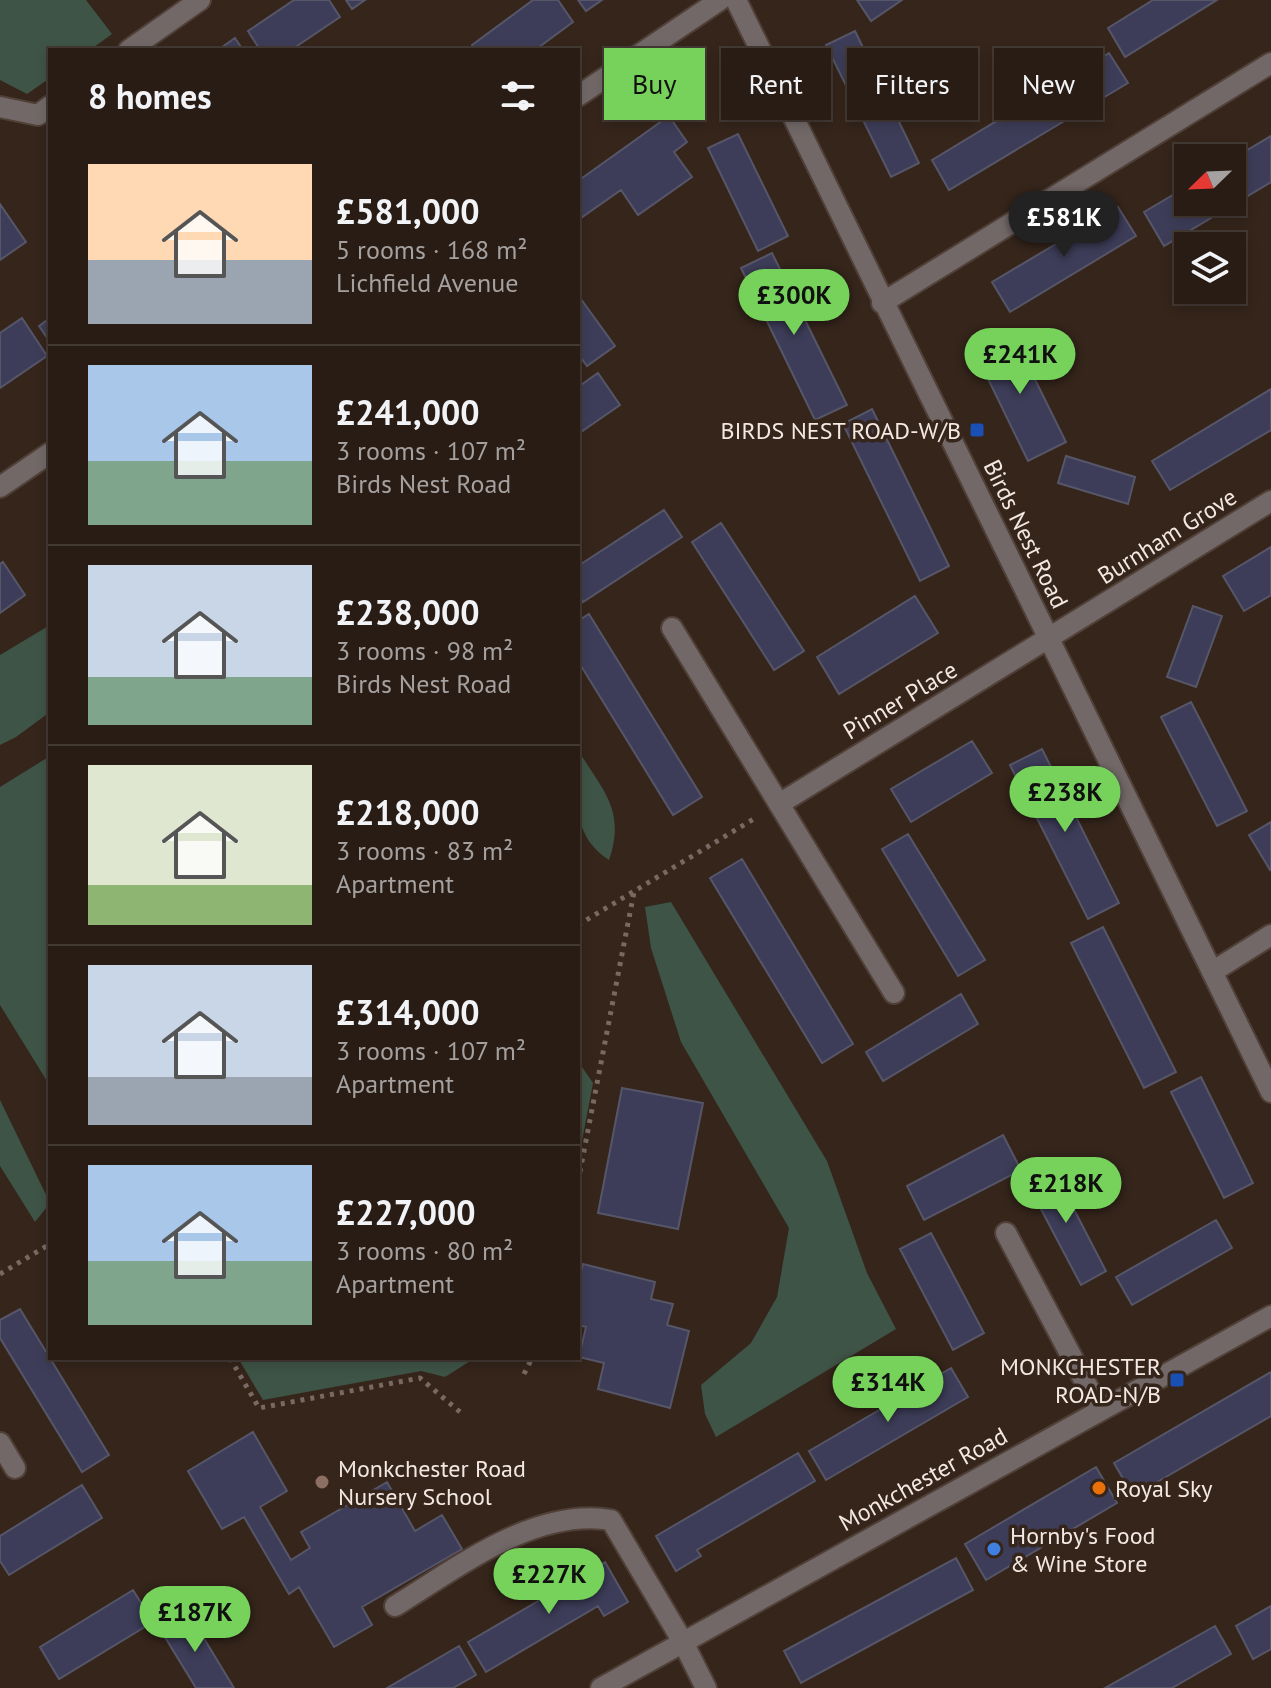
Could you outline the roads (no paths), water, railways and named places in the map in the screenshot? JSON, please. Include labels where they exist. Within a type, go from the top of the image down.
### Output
[{"type":"street","points":[[132,48],[200,0]]},
{"type":"street","points":[[580,95],[720,0]]},
{"type":"street","name":"Birds Nest Road","points":[[736,0],[1271,1092]]},
{"type":"street","points":[[882,303],[1271,63]]},
{"type":"street","points":[[0,107],[38,115],[48,108]]},
{"type":"street","points":[[0,487],[48,454]]},
{"type":"street","name":"Burnham Grove","points":[[1049,639],[1271,501]]},
{"type":"street","points":[[672,628],[894,993]]},
{"type":"street","name":"Pinner Place","points":[[779,804],[1049,639]]},
{"type":"street","points":[[1212,972],[1271,935]]},
{"type":"street","points":[[1006,1233],[1100,1410]]},
{"type":"street","name":"Monkchester Road","points":[[601,1688],[1271,1316]]},
{"type":"street","points":[[0,1443],[15,1468]]},
{"type":"street","points":[[395,1606],[507,1538],[588,1516],[611,1520],[683,1642],[706,1688]]},
{"type":"place","name":"BIRDS NEST ROAD-W/B","points":[[977,430]]},
{"type":"place","name":"MONKCHESTER ROAD-N/B","points":[[1177,1380]]},
{"type":"place","name":"Monkchester Road Nursery School","points":[[322,1482]]},
{"type":"place","name":"Royal Sky","points":[[1099,1488]]},
{"type":"place","name":"Hornby's Food & Wine Store","points":[[994,1549]]}]
